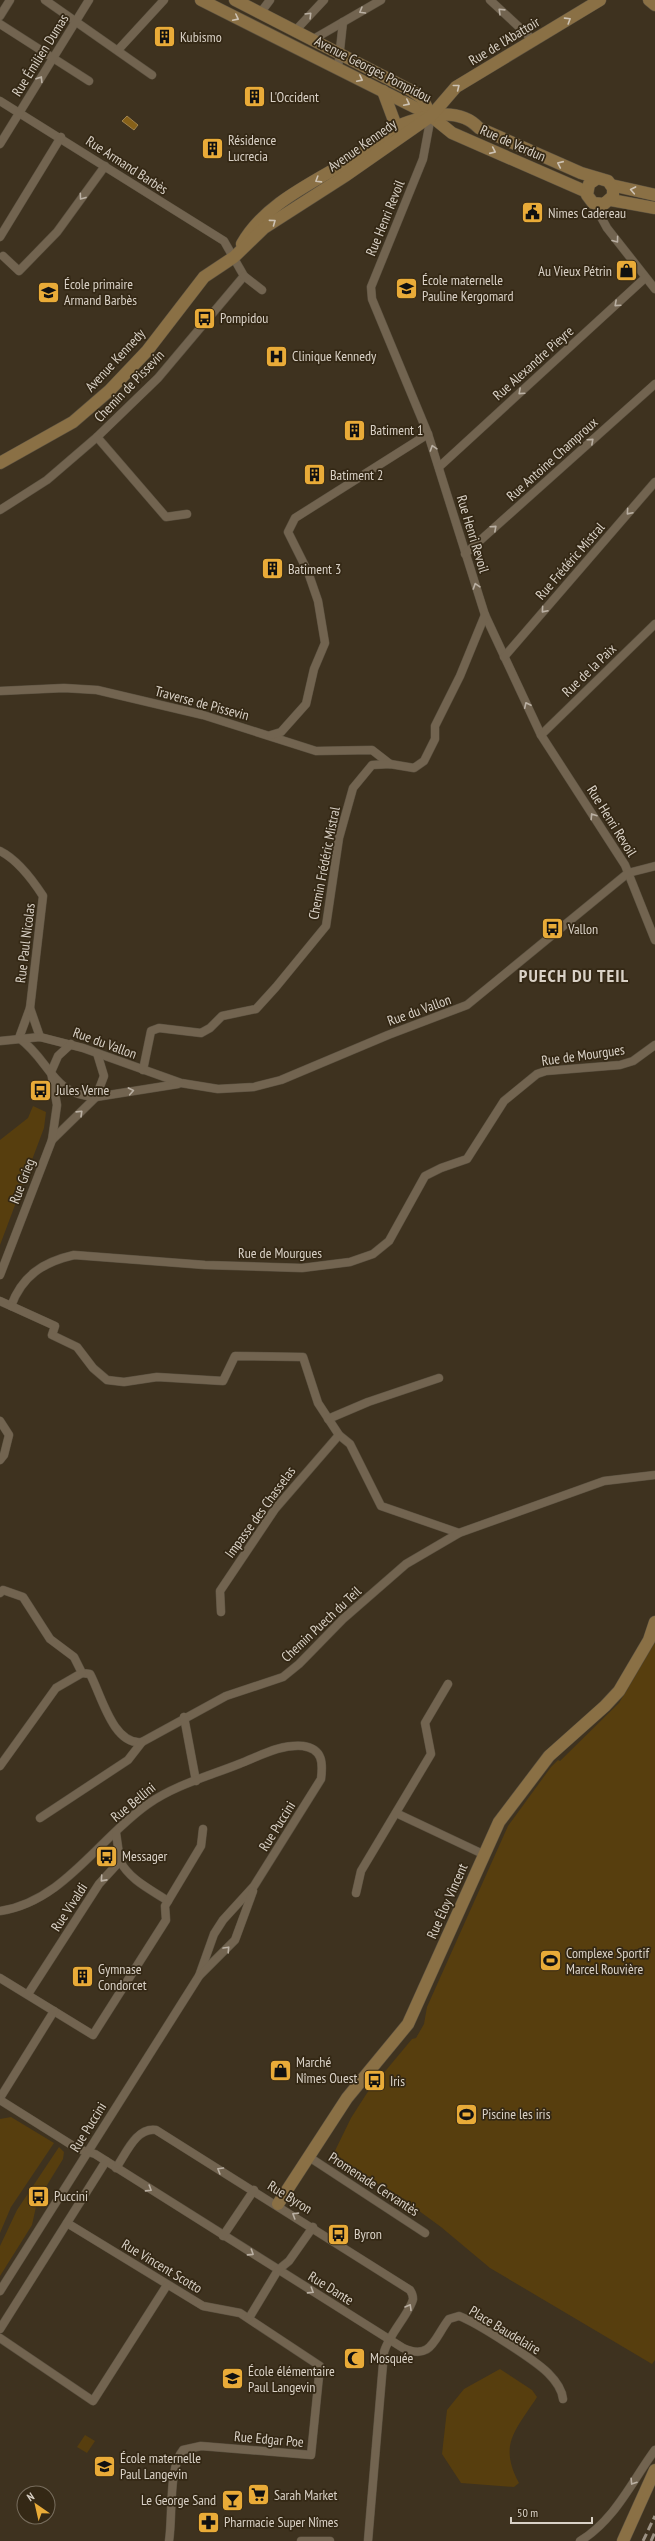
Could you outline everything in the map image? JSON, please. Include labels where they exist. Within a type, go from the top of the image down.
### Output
[{"type":"main road","name":"Avenue Georges Pompidou","points":[[201,0],[431,116]]},
{"type":"main road","name":"Avenue Georges Pompidou","points":[[236,0],[340,53],[419,96],[431,116]]},
{"type":"main road","name":"Rue de l'Abattoir","points":[[431,116],[456,87],[600,0]]},
{"type":"main road","points":[[649,0],[655,6]]},
{"type":"main road","points":[[383,91],[396,126],[431,116]]},
{"type":"main road","name":"Rue de Verdun","points":[[431,116],[470,128],[479,128],[596,179],[604,179],[611,185],[655,195]]},
{"type":"main road","name":"Rue de Verdun","points":[[431,116],[452,133],[587,192],[590,201],[600,205]]},
{"type":"main road","name":"Avenue Kennedy","points":[[0,463],[47,439],[92,406],[147,351],[204,277],[234,257],[264,228],[286,212],[345,176],[431,116]]},
{"type":"main road","name":"Avenue Kennedy","points":[[234,257],[253,225],[282,202],[378,142],[396,126]]},
{"type":"main road","points":[[587,192],[589,184],[596,179]]},
{"type":"main road","points":[[611,185],[613,192],[611,200]]},
{"type":"main road","points":[[600,205],[611,200],[655,208]]},
{"type":"main road","name":"Rue Éloy Vincent","points":[[278,2204],[347,2098],[408,2024],[499,1822],[549,1756],[605,1706],[619,1691],[649,1640],[655,1622]]},
{"type":"main road","points":[[623,2541],[655,2470]]},
{"type":"street","points":[[0,16],[10,0]]},
{"type":"street","points":[[45,0],[77,20],[152,75]]},
{"type":"street","name":"Rue Émilien Dumas","points":[[0,144],[89,0]]},
{"type":"street","points":[[118,50],[164,0]]},
{"type":"street","points":[[261,12],[270,0]]},
{"type":"street","points":[[295,31],[324,0]]},
{"type":"street","points":[[312,40],[381,0]]},
{"type":"street","points":[[490,0],[534,41]]},
{"type":"street","points":[[338,68],[343,22]]},
{"type":"street","points":[[0,24],[89,81]]},
{"type":"street","name":"Rue Armand Barbès","points":[[0,101],[61,137],[224,241],[234,257]]},
{"type":"street","name":"Rue Henri Revoil","points":[[431,116],[425,154],[371,287],[372,298],[428,434],[485,615],[541,735],[628,873],[655,940]]},
{"type":"street","points":[[0,237],[61,137]]},
{"type":"street","points":[[3,256],[20,270],[57,232],[105,166]]},
{"type":"street","points":[[600,205],[601,217],[607,228],[655,289]]},
{"type":"street","points":[[234,257],[244,276],[262,290]]},
{"type":"street","name":"Chemin de Pissevin","points":[[0,510],[47,480],[97,437],[158,378],[244,276]]},
{"type":"street","name":"Rue Alexandre Pieyre","points":[[439,467],[645,278]]},
{"type":"street","name":"Rue Antoine Champroux","points":[[465,554],[655,384]]},
{"type":"street","points":[[271,735],[282,732],[306,704],[314,669],[325,643],[318,601],[310,579],[288,532],[296,518],[428,434]]},
{"type":"street","points":[[97,437],[166,517],[187,514]]},
{"type":"street","name":"Rue Frédéric Mistral","points":[[504,657],[655,482]]},
{"type":"street","name":"Chemin Frédéric Mistral","points":[[143,1070],[151,1031],[159,1028],[201,1033],[210,1028],[222,1016],[256,1009],[326,926],[339,838],[353,788],[372,765],[390,764],[414,768],[424,761],[435,738],[436,726],[460,676],[485,615]]},
{"type":"street","name":"Rue de la Paix","points":[[541,735],[655,624]]},
{"type":"street","name":"Traverse de Pissevin","points":[[0,691],[64,688],[97,690],[172,707],[271,735],[316,751],[372,750],[390,764]]},
{"type":"street","name":"Rue Paul Nicolas","points":[[0,851],[8,855],[34,882],[43,896],[30,1008],[20,1038]]},
{"type":"street","points":[[628,873],[655,866]]},
{"type":"street","name":"Rue du Vallon","points":[[0,1041],[40,1037],[71,1044],[181,1083],[218,1089],[254,1087],[281,1080],[388,1035],[467,1005],[628,873]]},
{"type":"street","name":"Rue Paul Nicolas","points":[[30,1008],[40,1037]]},
{"type":"street","name":"Rue du Vallon","points":[[20,1038],[33,1048],[60,1085],[72,1093],[96,1097],[181,1083]]},
{"type":"street","points":[[51,1072],[58,1056],[71,1044]]},
{"type":"street","name":"Rue de Mourgues","points":[[11,1306],[16,1291],[36,1270],[60,1258],[74,1255],[205,1265],[302,1268],[362,1259],[373,1254],[390,1241],[425,1176],[436,1170],[467,1159],[504,1101],[528,1080],[546,1071],[620,1065],[633,1061],[655,1045]]},
{"type":"street","name":"Rue Grieg","points":[[52,1140],[96,1097],[104,1076],[97,1053]]},
{"type":"street","name":"Rue Grieg","points":[[0,1275],[52,1140],[57,1105],[51,1072]]},
{"type":"street","points":[[0,1301],[55,1326],[52,1335],[77,1347],[93,1368],[107,1380],[124,1382],[156,1377],[223,1381],[235,1356],[303,1357],[318,1403],[339,1435],[350,1444],[381,1506],[459,1533]]},
{"type":"street","points":[[328,1419],[368,1402],[439,1378]]},
{"type":"street","points":[[0,1421],[9,1435],[4,1455],[0,1460]]},
{"type":"street","name":"Impasse des Chasselas","points":[[221,1612],[220,1591],[275,1509],[339,1435]]},
{"type":"street","name":"Chemin Puech du Teil","points":[[142,1742],[226,1696],[283,1677],[299,1664],[343,1619],[406,1564],[459,1533],[604,1481],[655,1475]]},
{"type":"street","points":[[0,1593],[3,1590],[23,1597],[50,1639],[74,1657],[82,1673]]},
{"type":"street","points":[[0,1766],[52,1693],[67,1680],[82,1673],[90,1674],[108,1716],[118,1730],[129,1740],[142,1742],[128,1760],[40,1818]]},
{"type":"street","points":[[356,1893],[361,1871],[431,1754],[425,1723],[448,1684]]},
{"type":"street","points":[[184,1718],[196,1781]]},
{"type":"street","name":"Rue Bellini","points":[[0,1912],[32,1900],[50,1890],[68,1877],[146,1805],[168,1791],[287,1745],[308,1747],[316,1751],[322,1757],[323,1764],[321,1779]]},
{"type":"street","name":"Rue Puccini","points":[[0,2292],[199,1976],[214,1934],[223,1920],[254,1886],[321,1779]]},
{"type":"street","points":[[396,1813],[485,1855]]},
{"type":"street","points":[[0,1978],[93,2035],[166,1920],[165,1906],[201,1846],[204,1829]]},
{"type":"street","points":[[116,1833],[120,1861],[125,1872],[133,1879],[168,1901]]},
{"type":"street","name":"Rue Vivaldi","points":[[28,1994],[99,1884],[120,1861]]},
{"type":"street","name":"Rue Puccini","points":[[199,1976],[235,1940],[254,1886]]},
{"type":"street","points":[[0,2099],[54,2011]]},
{"type":"street","name":"Rue Dante","points":[[0,2099],[78,2149],[106,2161],[388,2339]]},
{"type":"street","name":"Rue Byron","points":[[116,2168],[140,2133],[147,2129],[156,2130],[313,2226],[410,2290],[412,2295],[411,2304],[388,2339]]},
{"type":"street","name":"Promenade Cervantès","points":[[309,2157],[425,2233]]},
{"type":"street","points":[[0,2329],[106,2161]]},
{"type":"street","points":[[224,2236],[254,2190]]},
{"type":"street","name":"Rue Vincent Scotto","points":[[67,2223],[202,2306],[240,2313],[249,2318]]},
{"type":"street","points":[[249,2318],[278,2270],[289,2261],[313,2226]]},
{"type":"street","points":[[0,2338],[93,2401],[167,2285]]},
{"type":"street","name":"Place Baudelaire","points":[[388,2339],[413,2353],[424,2352],[432,2345],[449,2319],[459,2316],[541,2367],[558,2385],[563,2399]]},
{"type":"street","name":"Rue Edgar Poe","points":[[169,2541],[173,2519],[174,2471],[180,2455],[186,2449],[201,2446],[311,2455],[320,2366],[249,2318]]},
{"type":"street","points":[[368,2541],[382,2366],[388,2339]]},
{"type":"street","points":[[580,2541],[601,2526],[621,2500],[655,2450]]},
{"type":"street","points":[[301,2541],[330,2541]]},
{"type":"shaded area","points":[[127,116],[138,125],[134,130],[122,121]]},
{"type":"shaded area","points":[[33,1106],[46,1112],[44,1128],[0,1245],[0,1140],[28,1118]]},
{"type":"shaded area","name":"Complexe Sportif Marcel Rouvière","points":[[655,1642],[655,2360],[652,2364],[490,2268],[441,2227],[396,2194],[331,2159],[351,2118],[367,2093],[412,2039],[416,2038],[424,2024],[427,2007],[508,1826],[551,1767],[558,1760],[560,1761],[619,1703]]},
{"type":"shaded area","points":[[11,2117],[54,2143],[11,2207],[0,2233],[0,2119]]},
{"type":"shaded area","points":[[59,2147],[64,2152],[63,2159],[44,2190],[41,2189],[34,2199],[37,2202],[32,2225],[0,2276],[0,2246],[17,2210]]},
{"type":"shaded area","points":[[500,2369],[532,2390],[537,2397],[517,2428],[512,2438],[510,2447],[510,2458],[519,2483],[514,2487],[461,2483],[442,2454],[447,2410],[464,2389]]},
{"type":"shaded area","points":[[85,2435],[95,2441],[87,2453],[77,2447]]},
{"type":"railway","points":[[643,2541],[655,2516]]},
{"type":"railway","points":[[651,2541],[655,2532]]},
{"type":"place","name":"Kubismo","points":[[164,37]]},
{"type":"place","name":"L'Occident","points":[[255,97]]},
{"type":"place","name":"Résidence Lucrecia","points":[[212,148]]},
{"type":"place","name":"Nimes Cadereau","points":[[532,213]]},
{"type":"place","name":"Au Vieux Pétrin","points":[[627,271]]},
{"type":"place","name":"École maternelle Pauline Kergomard","points":[[406,288]]},
{"type":"place","name":"École primaire Armand Barbès","points":[[48,292]]},
{"type":"place","name":"Pompidou","points":[[204,318]]},
{"type":"place","name":"Clinique Kennedy","points":[[276,356]]},
{"type":"place","name":"Batiment 1","points":[[354,430]]},
{"type":"place","name":"Batiment 2","points":[[315,475]]},
{"type":"place","name":"Batiment 3","points":[[272,569]]},
{"type":"place","name":"Vallon","points":[[553,929]]},
{"type":"place","name":"Jules Verne","points":[[41,1090]]},
{"type":"place","name":"Messager","points":[[106,1856]]},
{"type":"place","name":"Complexe Sportif Marcel Rouvière","points":[[551,1961]]},
{"type":"place","name":"Gymnase Condorcet","points":[[83,1977]]},
{"type":"place","name":"Marché Nîmes Ouest","points":[[281,2070]]},
{"type":"place","name":"Iris","points":[[375,2081]]},
{"type":"place","name":"Piscine les iris","points":[[467,2114]]},
{"type":"place","name":"Puccini","points":[[39,2196]]},
{"type":"place","name":"Byron","points":[[339,2234]]},
{"type":"place","name":"Mosquée","points":[[355,2358]]},
{"type":"place","name":"École élémentaire Paul Langevin","points":[[233,2379]]},
{"type":"place","name":"École maternelle Paul Langevin","points":[[105,2466]]},
{"type":"place","name":"Sarah Market","points":[[258,2495]]},
{"type":"place","name":"Le George Sand","points":[[232,2500]]},
{"type":"place","name":"Pharmacie Super Nîmes","points":[[208,2522]]},
{"type":"district","name":"PUECH DU TEIL","points":[[574,975]]}]
